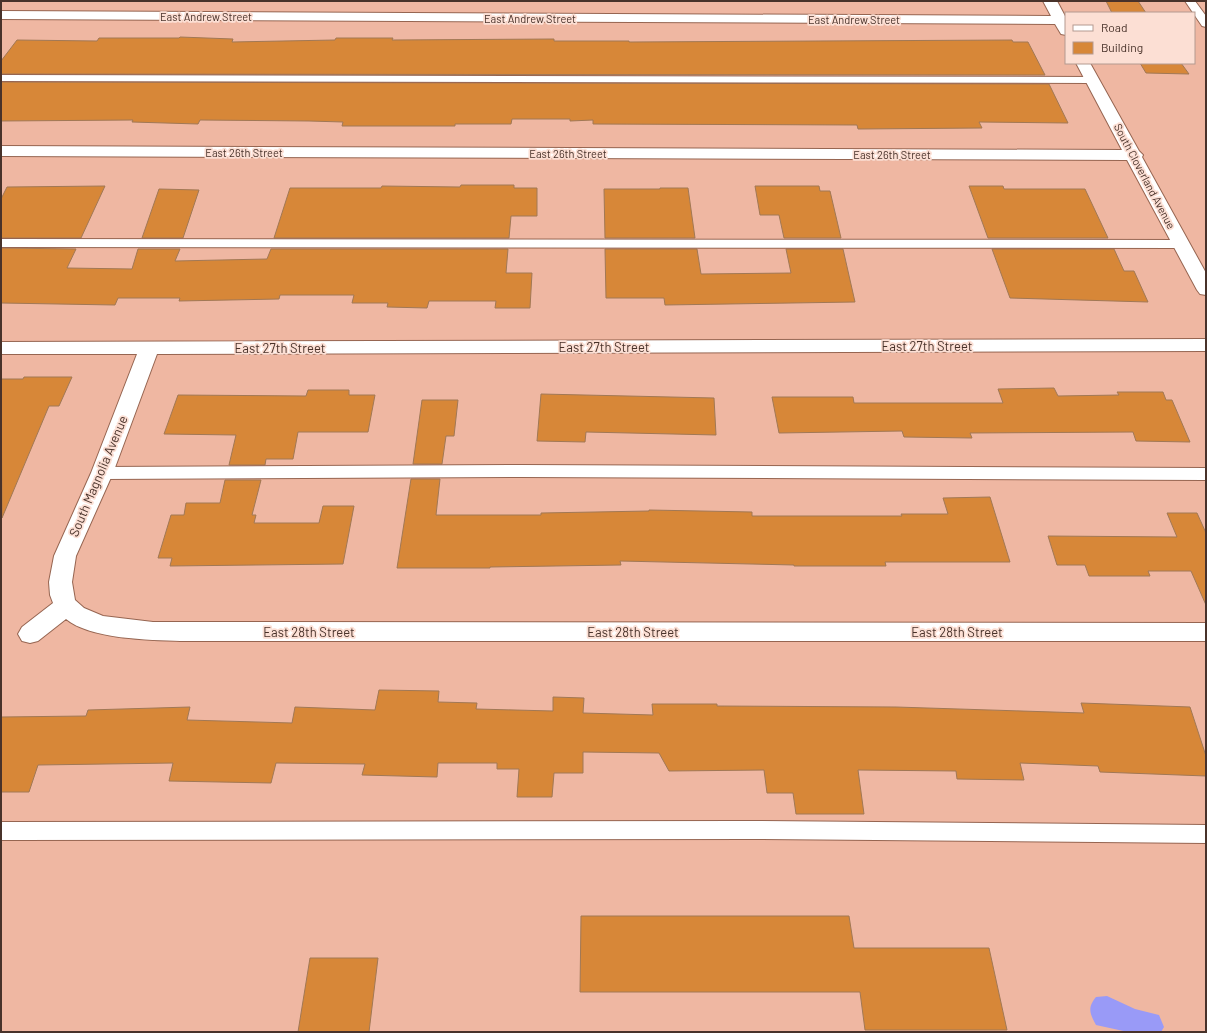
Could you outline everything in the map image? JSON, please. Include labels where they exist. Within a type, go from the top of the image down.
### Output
[{"type":"street","points":[[1050,1],[1063,26]]},
{"type":"street","name":"East Andrew Street","points":[[1,15],[1063,26]]},
{"type":"street","name":"South Cloverland Avenue","points":[[1084,64],[1135,156],[1206,290]]},
{"type":"street","name":"East 26th Street","points":[[1,151],[1135,156]]},
{"type":"street","name":"East 27th Street","points":[[1,348],[1206,345]]},
{"type":"street","name":"South Magnolia Avenue","points":[[66,606],[60,581],[65,556],[102,473],[149,348]]},
{"type":"street","points":[[30,634],[66,606]]},
{"type":"street","name":"East 28th Street","points":[[66,606],[76,615],[100,624],[124,628],[180,632],[1206,632]]},
{"type":"lane","points":[[1190,1],[1206,24]]},
{"type":"lane","points":[[1,78],[1092,80]]},
{"type":"lane","points":[[1,243],[1182,244]]},
{"type":"lane","points":[[102,473],[530,471],[1206,474]]},
{"type":"lane","points":[[1,831],[753,830],[1206,834]]},
{"type":"water","points":[[1107,996],[1135,1009],[1159,1015],[1164,1027],[1161,1032],[1128,1032],[1096,1025],[1090,1011],[1091,1004],[1096,997]]},
{"type":"building","points":[[1106,1],[1138,1],[1145,12],[1112,12]]},
{"type":"building","points":[[180,37],[233,39],[232,42],[335,40],[336,38],[393,38],[392,40],[554,39],[554,41],[629,42],[1012,40],[1013,42],[1028,42],[1045,75],[1,74],[1,61],[17,40],[97,41],[99,38]]},
{"type":"building","points":[[1141,64],[1182,64],[1189,74],[1146,73]]},
{"type":"building","points":[[1,82],[1049,84],[1068,123],[979,122],[982,128],[858,129],[857,125],[593,124],[593,120],[570,121],[570,119],[512,119],[511,124],[455,124],[455,126],[342,126],[343,122],[309,121],[200,120],[198,124],[132,122],[133,120],[1,121]]},
{"type":"building","points":[[461,185],[514,185],[514,188],[537,188],[537,216],[511,216],[509,238],[274,238],[290,188],[381,188],[382,186],[460,187]]},
{"type":"building","points":[[105,186],[81,238],[1,238],[1,199],[7,187]]},
{"type":"building","points":[[755,186],[819,186],[820,191],[830,191],[841,238],[784,238],[779,215],[760,215]]},
{"type":"building","points":[[969,186],[1003,186],[1004,189],[1085,189],[1108,238],[988,238]]},
{"type":"building","points":[[688,188],[695,238],[605,238],[604,189]]},
{"type":"building","points":[[159,189],[199,190],[183,238],[142,238]]},
{"type":"building","points":[[1,248],[76,249],[67,268],[132,269],[138,249],[180,249],[175,261],[267,259],[271,249],[508,249],[506,273],[532,273],[530,308],[495,308],[496,301],[429,301],[427,308],[387,307],[388,303],[352,303],[354,295],[280,295],[279,299],[179,301],[180,298],[118,298],[115,305],[1,303]]},
{"type":"building","points":[[605,249],[697,249],[701,274],[791,273],[786,249],[843,249],[855,302],[665,305],[664,298],[606,298]]},
{"type":"building","points":[[992,249],[1114,249],[1124,271],[1134,271],[1148,302],[1010,298]]},
{"type":"building","points":[[24,377],[72,377],[59,406],[49,406],[2,518],[1,379],[23,379]]},
{"type":"building","points":[[1054,388],[1058,396],[1119,395],[1117,392],[1163,392],[1166,400],[1172,400],[1190,442],[1136,441],[1133,432],[970,433],[972,438],[904,437],[902,431],[779,433],[772,397],[853,397],[854,403],[1003,403],[998,389]]},
{"type":"building","points":[[308,390],[349,390],[349,395],[375,395],[368,432],[298,432],[293,459],[266,459],[265,465],[229,465],[236,435],[164,434],[178,395],[306,396]]},
{"type":"building","points":[[541,394],[714,398],[716,435],[586,432],[585,442],[537,441]]},
{"type":"building","points":[[422,400],[458,400],[454,436],[446,436],[442,464],[413,464]]},
{"type":"building","points":[[411,479],[440,479],[436,515],[541,515],[541,513],[649,510],[752,512],[752,516],[902,516],[901,514],[948,514],[943,498],[990,497],[1010,562],[885,562],[886,566],[794,566],[620,561],[621,565],[490,568],[397,568]]},
{"type":"building","points":[[225,480],[261,480],[252,515],[256,515],[254,523],[319,523],[323,506],[354,506],[343,564],[170,566],[172,558],[158,558],[171,515],[184,515],[186,503],[220,503]]},
{"type":"building","points":[[1167,513],[1197,513],[1206,533],[1206,605],[1191,571],[1148,571],[1150,576],[1089,576],[1085,565],[1057,565],[1048,536],[1177,537]]},
{"type":"building","points":[[379,690],[439,691],[438,702],[477,703],[476,709],[553,711],[553,697],[584,698],[583,713],[653,715],[652,704],[717,704],[717,706],[896,707],[1084,713],[1081,703],[1190,707],[1206,756],[1206,776],[1100,772],[1098,766],[1020,763],[1024,780],[957,779],[956,771],[858,770],[864,814],[796,814],[793,793],[767,793],[764,770],[669,771],[659,753],[583,752],[583,773],[554,773],[552,797],[517,797],[519,769],[497,769],[497,763],[438,763],[437,777],[362,775],[365,764],[276,763],[271,783],[169,781],[173,763],[38,765],[29,792],[1,792],[1,717],[86,716],[88,710],[190,707],[187,720],[292,723],[295,707],[375,710]]},
{"type":"building","points":[[581,916],[849,916],[854,948],[989,948],[1007,1030],[865,1030],[860,992],[580,992]]},
{"type":"building","points":[[310,958],[378,958],[369,1032],[298,1032]]}]
